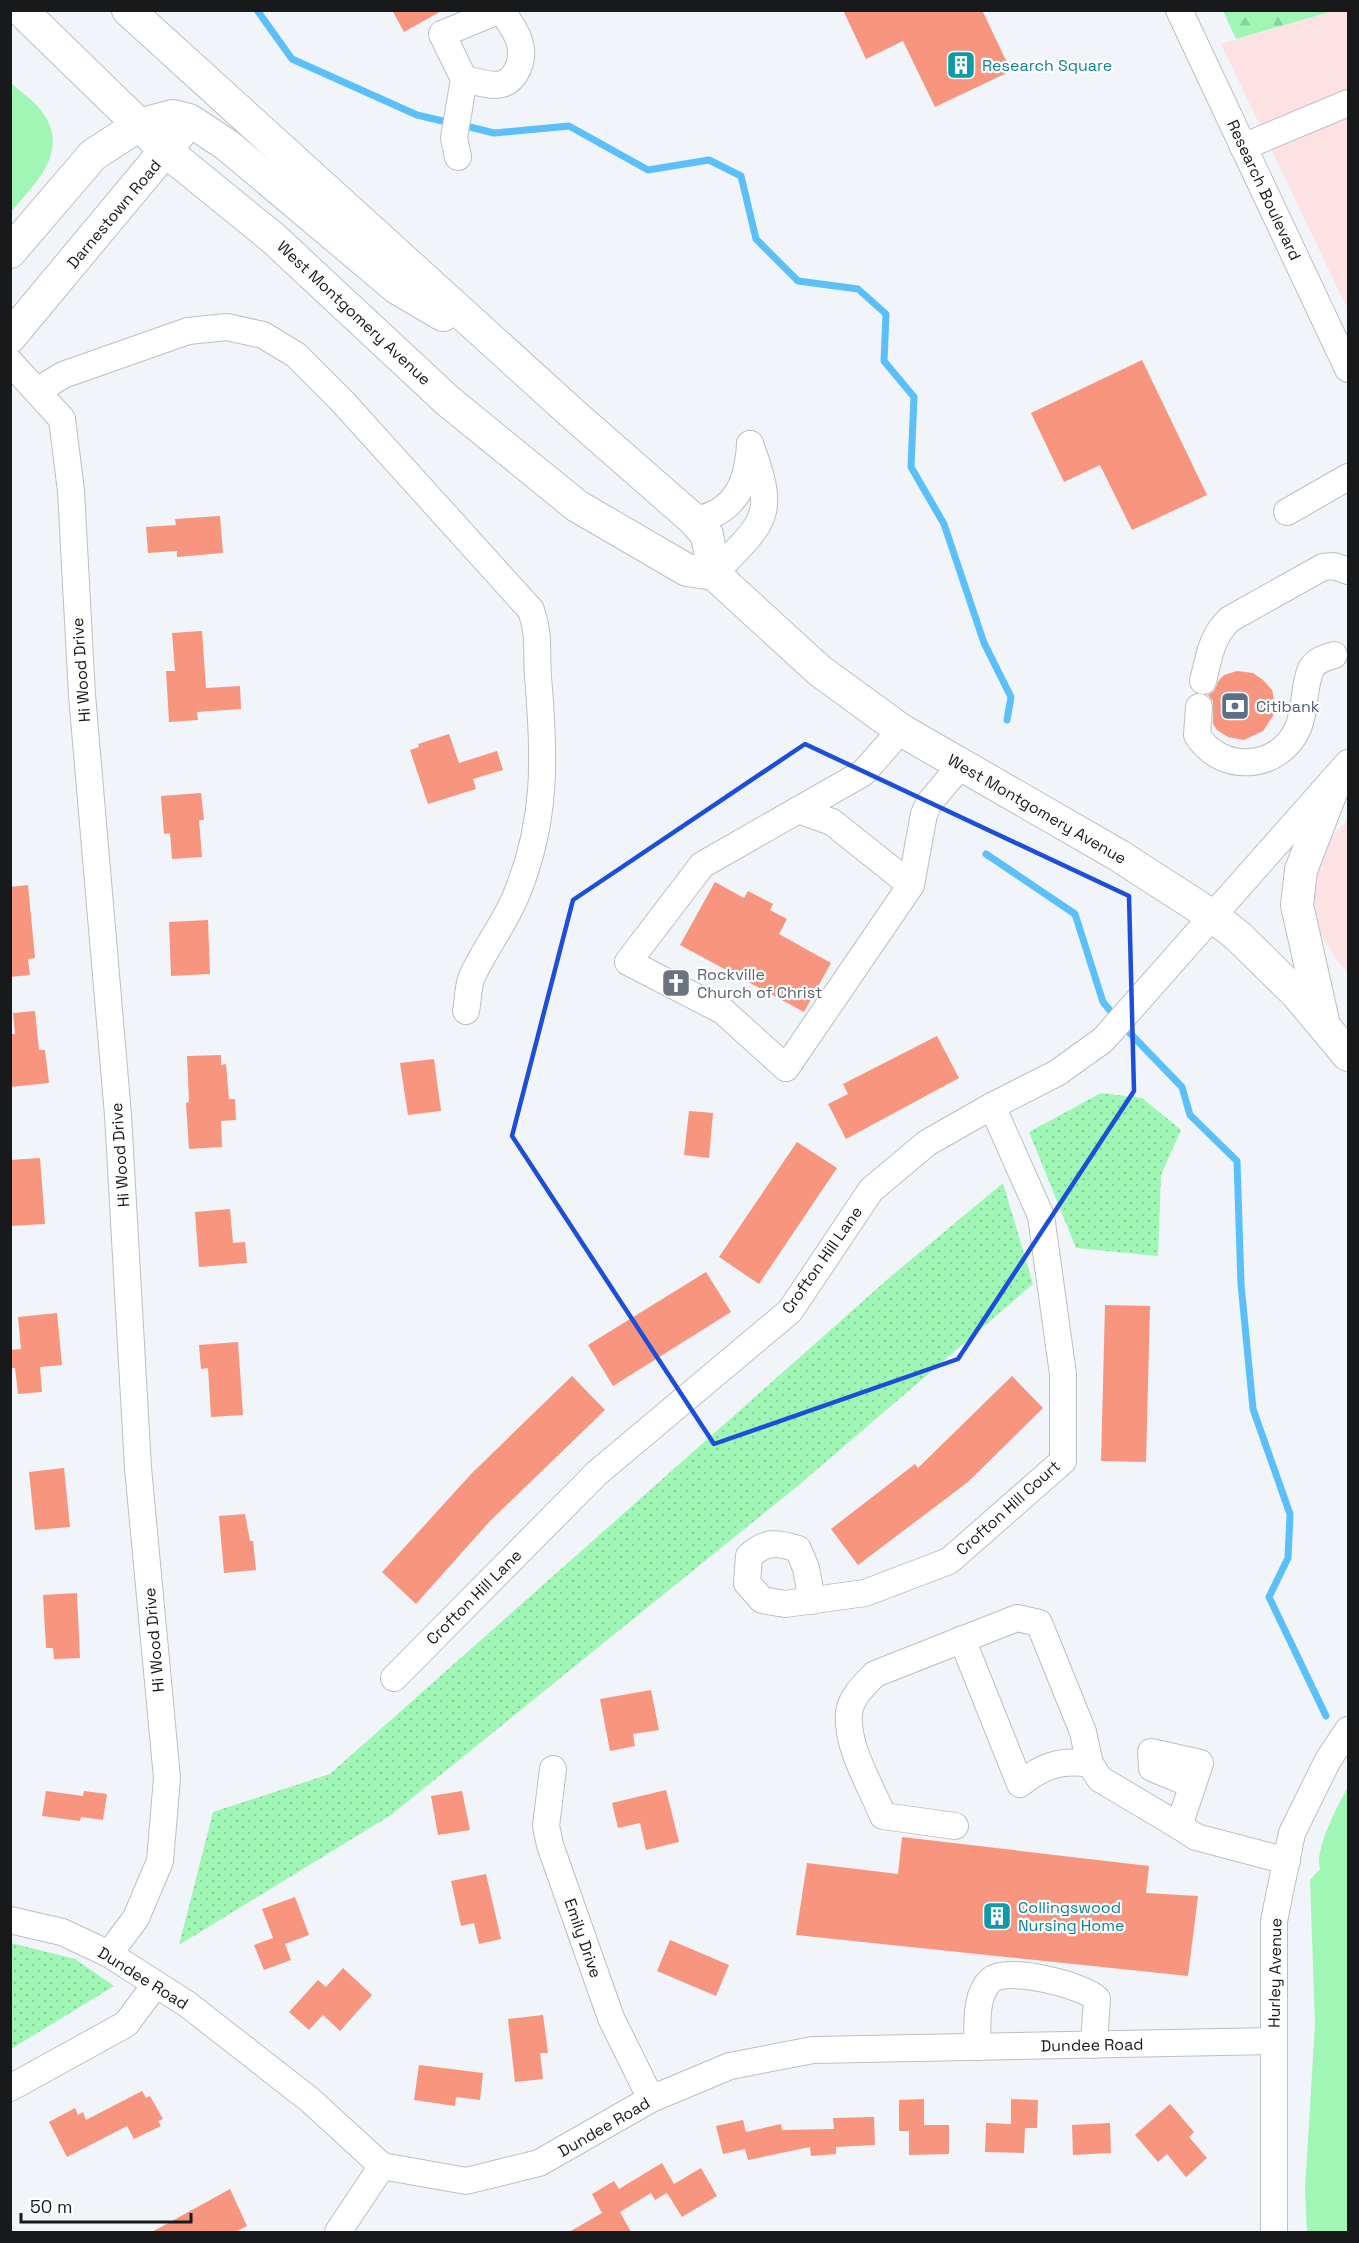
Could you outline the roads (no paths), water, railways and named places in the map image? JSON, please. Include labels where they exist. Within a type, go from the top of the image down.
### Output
[{"type":"main road","name":"West Montgomery Avenue","points":[[21,10],[166,151],[273,238],[448,401],[577,506],[687,570],[714,574],[820,671],[901,730],[1118,855],[1214,918],[1239,937],[1324,1025],[1348,1055]]},
{"type":"main road","points":[[128,10],[499,347],[694,520],[707,535],[714,574]]},
{"type":"main road","name":"Darnestown Road","points":[[10,337],[166,151],[214,88]]},
{"type":"main road","points":[[10,252],[93,155],[139,125],[173,116],[189,120],[227,145],[397,288],[499,347]]},
{"type":"main road","points":[[1324,1025],[1297,905],[1300,870],[1342,773]]},
{"type":"street","points":[[456,147],[462,89],[442,34],[501,10],[520,44],[520,62],[515,74],[502,84],[462,89]]},
{"type":"street","name":"Research Boulevard","points":[[1179,10],[1348,369]]},
{"type":"street","points":[[1243,147],[1348,103]]},
{"type":"street","points":[[37,391],[63,375],[188,331],[227,327],[262,335],[296,355],[342,401],[531,610],[538,631],[538,670],[544,744],[542,794],[537,834],[514,900],[471,980],[466,1011]]},
{"type":"street","name":"Hi Wood Drive","points":[[10,362],[62,419],[71,491],[82,695],[118,1115],[138,1467],[167,1778],[160,1862],[136,1918],[109,1954]]},
{"type":"street","points":[[694,520],[708,518],[738,497],[749,465],[750,444],[762,476],[765,505],[761,524],[714,574]]},
{"type":"street","points":[[1287,512],[1348,477]]},
{"type":"street","points":[[1203,681],[1212,644],[1221,627],[1230,619],[1323,567],[1334,566],[1348,571]]},
{"type":"street","points":[[1199,707],[1197,735],[1211,753],[1228,761],[1258,761],[1276,753],[1288,743],[1304,713],[1311,670],[1317,661],[1334,655]]},
{"type":"street","points":[[901,730],[870,768],[702,866],[628,962],[723,1011],[786,1068],[911,885],[924,814],[929,803],[961,765]]},
{"type":"street","points":[[1214,918],[1342,773]]},
{"type":"street","points":[[798,810],[832,822],[911,885]]},
{"type":"street","name":"Crofton Hill Lane","points":[[394,1677],[597,1473],[790,1311],[871,1190],[927,1143],[1057,1073],[1103,1040],[1135,1002],[1214,918]]},
{"type":"street","name":"Crofton Hill Court","points":[[812,1601],[865,1593],[950,1561],[1063,1461],[1063,1374],[1041,1216],[992,1106]]},
{"type":"street","points":[[955,1826],[883,1816],[852,1742],[849,1712],[859,1689],[875,1674],[1017,1618],[1039,1623],[1083,1732],[1090,1764],[1100,1779],[1196,1837],[1287,1861]]},
{"type":"street","points":[[962,1640],[1020,1784],[1038,1769],[1054,1764],[1071,1761],[1090,1764]]},
{"type":"street","name":"Hurley Avenue","points":[[1274,2232],[1274,1921],[1292,1833],[1328,1760],[1348,1730]]},
{"type":"street","name":"Emily Drive","points":[[553,1770],[546,1826],[550,1845],[611,2018],[651,2099]]},
{"type":"street","points":[[1179,1826],[1193,1785]]},
{"type":"street","name":"Dundee Road","points":[[10,1920],[62,1932],[109,1954],[187,2004],[310,2100],[382,2166],[466,2181],[539,2163],[651,2099],[730,2066],[813,2050],[1274,2041]]},
{"type":"street","points":[[977,2047],[978,2013],[982,1993],[992,1979],[1006,1973],[1071,1985],[1090,1992],[1097,1999],[1094,2045]]},
{"type":"street","points":[[10,2088],[126,2024],[156,1984]]},
{"type":"street","points":[[338,2232],[382,2166]]},
{"type":"waterway","points":[[257,10],[292,59],[417,115],[451,123]]},
{"type":"waterway","points":[[462,125],[494,133],[569,126],[648,170],[709,160],[741,176],[756,239],[798,281],[858,289],[886,314],[884,361],[914,397],[911,467],[944,524],[984,643],[1011,697],[1007,720]]},
{"type":"waterway","points":[[986,854],[1075,914],[1103,1002],[1116,1018]]},
{"type":"waterway","points":[[1123,1026],[1182,1087],[1190,1115],[1237,1161],[1241,1284],[1253,1409],[1290,1514],[1288,1558],[1269,1597],[1326,1716]]},
{"type":"place","name":"Research Square","points":[[961,65]]},
{"type":"place","name":"Citibank","points":[[1235,706]]},
{"type":"place","name":"Rockville Church of Christ","points":[[676,983]]},
{"type":"place","name":"Collingswood Nursing Home","points":[[997,1916]]}]
